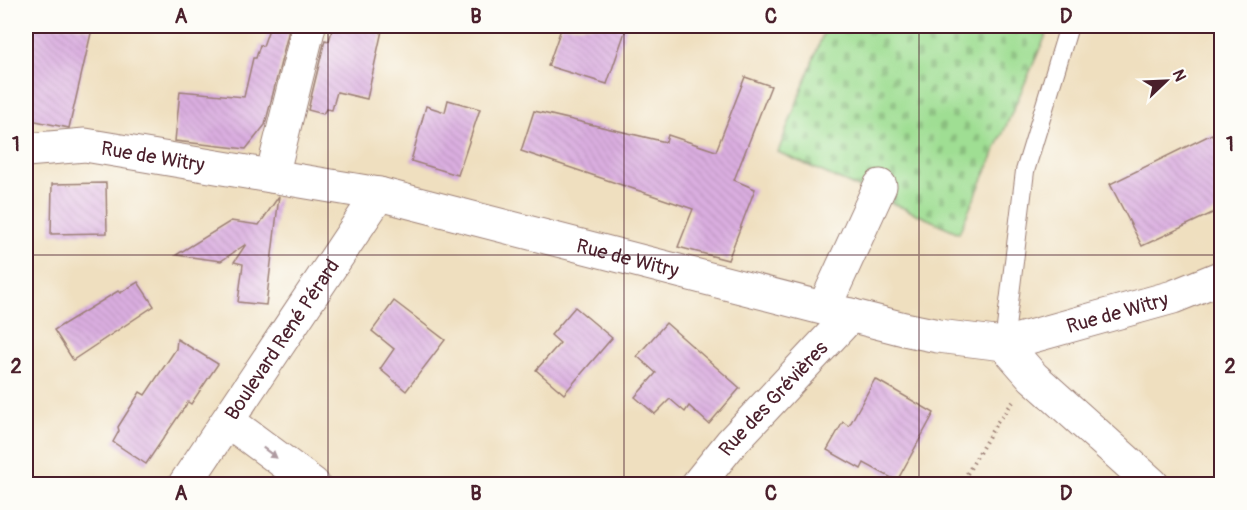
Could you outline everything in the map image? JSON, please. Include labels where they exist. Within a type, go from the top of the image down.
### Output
[{"type":"street","points":[[272,176],[309,26]]},
{"type":"street","name":"Rue de Witry","points":[[26,150],[85,145],[379,194],[838,312],[938,336],[1004,344],[1173,297],[1221,278]]},
{"type":"street","name":"Rue des Grévières","points":[[698,484],[838,312],[880,186]]},
{"type":"street","name":"Boulevard René Pérard","points":[[185,484],[379,194]]},
{"type":"street","points":[[1004,344],[1033,377],[1152,484]]},
{"type":"street","points":[[228,421],[313,484]]},
{"type":"lane","points":[[1004,344],[1025,171],[1069,26]]},
{"type":"path","points":[[961,484],[996,424],[1033,377]]},
{"type":"green space","points":[[826,26],[1050,26],[959,233],[778,152]]},
{"type":"building","points":[[26,26],[73,26],[92,29],[69,128],[26,119]]},
{"type":"building","points":[[270,26],[289,30],[265,125],[246,149],[175,141],[180,91],[244,97],[253,58],[256,58],[260,45],[263,46]]},
{"type":"building","points":[[333,26],[383,26],[367,99],[337,92],[332,110],[326,109],[323,114],[308,110],[325,40],[329,41]]},
{"type":"building","points":[[562,26],[627,26],[607,84],[548,66]]},
{"type":"building","points":[[745,77],[771,86],[734,180],[755,189],[728,260],[678,247],[693,209],[521,151],[534,111],[666,142],[668,135],[716,151]]},
{"type":"building","points":[[448,100],[480,109],[458,175],[411,161],[426,106],[445,112]]},
{"type":"building","points":[[1212,134],[1221,154],[1221,209],[1142,246],[1110,184]]},
{"type":"building","points":[[106,183],[107,233],[51,234],[52,184]]},
{"type":"building","points":[[279,196],[266,305],[238,302],[243,264],[234,262],[246,244],[221,261],[176,255],[231,221],[259,225]]},
{"type":"building","points":[[138,282],[154,306],[73,360],[54,330],[118,291],[120,293]]},
{"type":"building","points":[[394,301],[445,340],[406,391],[380,369],[394,349],[372,331]]},
{"type":"building","points":[[575,307],[612,338],[564,394],[536,370],[560,343],[551,335]]},
{"type":"building","points":[[666,323],[740,388],[709,424],[689,406],[685,412],[670,399],[655,414],[635,397],[656,373],[637,356]]},
{"type":"building","points":[[177,339],[218,364],[191,404],[188,402],[146,464],[113,442],[119,431],[118,427],[140,392],[145,395],[176,349]]},
{"type":"building","points":[[875,379],[934,413],[897,481],[864,463],[861,469],[827,450],[843,422],[849,426]]}]
